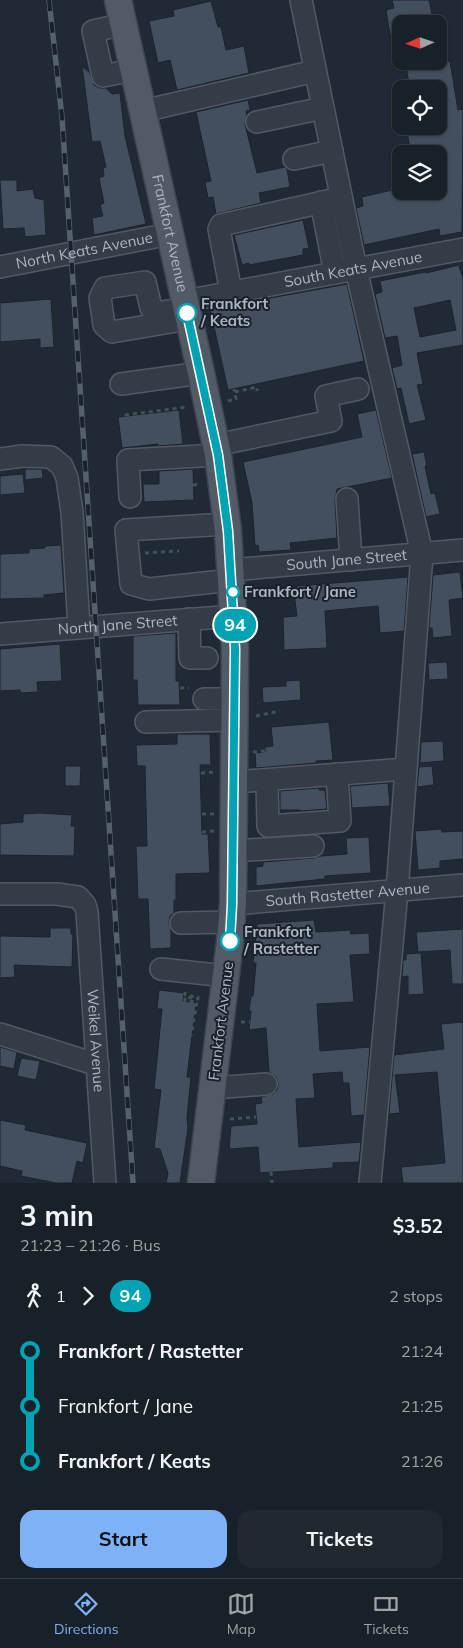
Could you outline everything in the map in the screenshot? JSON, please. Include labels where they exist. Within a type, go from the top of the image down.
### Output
[{"type":"main road","name":"Frankfort Avenue","points":[[121,12],[217,450],[232,575],[240,712],[225,777],[233,851],[232,913],[201,1183]]},
{"type":"street","points":[[301,0],[332,151],[331,200],[335,273]]},
{"type":"street","points":[[143,111],[315,71]]},
{"type":"street","points":[[257,122],[323,108]]},
{"type":"street","points":[[294,159],[332,151]]},
{"type":"street","points":[[331,200],[356,269],[422,554],[397,890],[370,1183]]},
{"type":"street","points":[[231,292],[219,229],[221,225],[331,200]]},
{"type":"street","name":"North Keats Avenue","points":[[0,267],[170,234]]},
{"type":"street","name":"South Keats Avenue","points":[[150,317],[156,313],[186,309],[231,292],[463,249]]},
{"type":"street","points":[[121,384],[201,373]]},
{"type":"street","points":[[130,497],[128,460],[217,450],[331,421],[326,396],[358,389]]},
{"type":"street","points":[[0,459],[22,456],[51,457],[62,466],[67,478],[72,512],[79,627]]},
{"type":"street","points":[[347,499],[351,560]]},
{"type":"street","points":[[128,554],[126,530],[227,524]]},
{"type":"street","name":"South Jane Street","points":[[128,554],[130,584],[149,589],[232,575],[351,560],[463,550]]},
{"type":"street","name":"North Jane Street","points":[[0,634],[234,616]]},
{"type":"street","points":[[189,619],[190,658],[207,658]]},
{"type":"street","points":[[204,700],[240,712]]},
{"type":"street","points":[[146,722],[240,712]]},
{"type":"street","points":[[225,777],[267,780],[406,769]]},
{"type":"street","points":[[267,780],[268,826],[340,821],[338,774]]},
{"type":"street","points":[[233,851],[313,846]]},
{"type":"street","name":"South Rastetter Avenue","points":[[181,923],[232,913],[397,890],[463,885]]},
{"type":"street","name":"Weikel Avenue","points":[[0,894],[56,894],[78,897],[88,912],[105,1183]]},
{"type":"street","points":[[161,969],[226,976]]},
{"type":"street","points":[[0,1034],[98,1065]]},
{"type":"street","points":[[213,1088],[266,1084]]},
{"type":"path","points":[[224,402],[236,399],[235,390],[257,387],[257,391]]},
{"type":"path","points":[[126,416],[186,408]]},
{"type":"path","points":[[193,485],[201,484]]},
{"type":"path","points":[[128,554],[179,551]]},
{"type":"path","points":[[240,712],[280,711]]},
{"type":"path","points":[[253,752],[265,751]]},
{"type":"path","points":[[201,773],[225,777]]},
{"type":"path","points":[[202,814],[215,814]]},
{"type":"path","points":[[202,832],[215,831]]},
{"type":"path","points":[[185,992],[185,995],[198,997],[198,999],[185,997],[185,1001],[197,1002],[196,1022],[191,1036]]},
{"type":"path","points":[[241,1022],[250,1022]]},
{"type":"path","points":[[230,1118],[256,1117]]},
{"type":"path","points":[[271,1172],[272,1183]]},
{"type":"building","points":[[392,0],[429,0],[432,15],[392,15],[392,47],[386,10],[394,8]]},
{"type":"building","points":[[211,1],[218,27],[221,27],[226,50],[244,46],[249,73],[177,90],[170,60],[158,63],[149,21],[174,16],[173,10]]},
{"type":"building","points":[[448,61],[450,61],[458,110],[463,109],[462,232],[440,236],[439,229],[364,245],[356,208],[363,206],[362,197],[392,190],[392,200],[447,200],[447,145],[409,145],[408,135],[447,135],[447,80],[408,80],[407,70],[448,70]]},
{"type":"building","points":[[82,66],[90,73],[94,85],[106,88],[112,94],[120,93],[125,136],[146,224],[94,235],[92,218],[103,216],[100,205],[104,203],[99,178],[104,176],[103,168],[106,167],[100,141],[92,142]]},
{"type":"building","points":[[248,100],[250,110],[246,111],[245,124],[257,173],[285,167],[290,187],[259,193],[261,203],[216,214],[213,197],[208,198],[205,182],[211,181],[196,112]]},
{"type":"building","points":[[0,180],[17,180],[17,191],[33,189],[35,198],[44,200],[46,235],[25,237],[24,228],[3,229]]},
{"type":"building","points":[[303,220],[309,248],[303,249],[303,255],[242,265],[234,235]]},
{"type":"building","points":[[459,265],[463,279],[463,345],[417,353],[423,384],[417,385],[426,420],[409,424],[401,388],[397,389],[392,368],[402,365],[397,336],[385,338],[375,294],[382,292],[380,281]],"holes":[[[450,300],[456,330],[420,337],[414,308]]]},
{"type":"building","points":[[347,284],[364,361],[228,390],[210,309]]},
{"type":"building","points":[[51,299],[54,347],[40,348],[40,339],[0,342],[0,303]]},
{"type":"building","points":[[179,410],[183,444],[158,446],[158,444],[122,448],[118,417]]},
{"type":"building","points":[[376,410],[392,478],[337,489],[335,500],[337,538],[290,543],[291,550],[259,552],[258,545],[255,546],[252,503],[243,462],[362,437],[357,414]]},
{"type":"building","points":[[424,452],[431,494],[435,493],[440,514],[426,517],[412,454]]},
{"type":"building","points":[[25,469],[42,469],[43,478],[25,480]]},
{"type":"building","points":[[193,469],[194,500],[144,502],[143,484],[159,484],[159,471]]},
{"type":"building","points":[[23,474],[25,493],[0,495],[0,476]]},
{"type":"building","points":[[61,545],[64,593],[44,595],[44,598],[0,599],[0,554],[29,553],[29,549]]},
{"type":"building","points":[[460,572],[463,598],[449,600],[452,636],[433,638],[432,628],[429,628],[433,575]]},
{"type":"building","points":[[408,577],[404,631],[380,633],[378,606],[325,611],[327,648],[284,650],[283,617],[297,616],[294,593],[297,592],[296,586]]},
{"type":"building","points":[[176,633],[176,681],[179,681],[180,705],[138,705],[137,680],[133,680],[133,636]]},
{"type":"building","points":[[60,644],[62,681],[37,682],[38,692],[20,693],[20,690],[0,691],[0,649]]},
{"type":"building","points":[[447,662],[448,679],[429,680],[428,663]]},
{"type":"building","points":[[300,680],[301,700],[263,703],[262,687],[286,686],[286,681]]},
{"type":"building","points":[[329,722],[333,760],[256,768],[255,753],[265,752],[265,747],[273,746],[271,727]]},
{"type":"building","points":[[177,734],[210,734],[211,765],[200,765],[202,834],[208,834],[210,873],[176,874],[176,900],[174,900],[174,913],[170,916],[169,923],[171,948],[150,949],[148,899],[138,899],[136,846],[147,846],[145,766],[137,766],[136,745],[177,744]]},
{"type":"building","points":[[443,741],[444,761],[420,763],[421,742]]},
{"type":"building","points":[[65,766],[81,766],[80,786],[65,786]]},
{"type":"building","points":[[432,766],[434,785],[417,787],[419,767]]},
{"type":"building","points":[[388,783],[390,806],[352,808],[350,786]]},
{"type":"building","points":[[319,788],[319,790],[325,790],[327,809],[280,810],[280,791]]},
{"type":"building","points":[[23,814],[72,815],[71,826],[75,826],[74,856],[0,855],[0,824],[23,822]]},
{"type":"building","points":[[441,829],[442,832],[463,831],[463,859],[440,861],[440,868],[418,870],[415,831]]},
{"type":"building","points":[[369,837],[371,873],[325,876],[325,879],[256,886],[256,867],[263,866],[263,862],[347,854],[346,838]]},
{"type":"building","points":[[314,920],[316,932],[350,930],[351,934],[369,933],[370,954],[350,955],[354,1002],[317,1004],[320,1051],[370,1047],[364,1115],[351,1116],[349,1083],[343,1083],[342,1072],[313,1074],[315,1098],[296,1099],[299,1147],[361,1142],[359,1162],[333,1163],[333,1168],[260,1173],[258,1147],[229,1149],[231,1126],[257,1124],[255,1104],[262,1103],[261,1097],[273,1094],[277,1090],[278,1084],[276,1077],[269,1072],[266,1028],[249,1030],[251,1011],[249,1011],[251,996],[253,996],[256,963],[253,963],[257,924]]},
{"type":"building","points":[[50,928],[71,928],[71,934],[73,934],[72,967],[14,965],[15,977],[0,978],[0,936],[50,937]]},
{"type":"building","points":[[463,929],[463,984],[452,984],[450,950],[418,952],[416,932]]},
{"type":"building","points":[[421,953],[424,994],[408,995],[408,976],[402,977],[403,960],[406,960],[406,954]]},
{"type":"building","points":[[159,990],[184,993],[183,1001],[196,1003],[187,1077],[191,1077],[187,1118],[188,1128],[180,1183],[166,1183],[168,1173],[160,1149],[154,1148],[161,1090],[154,1089],[162,1009],[157,1009]]},
{"type":"building","points":[[463,1022],[463,1183],[403,1183],[401,1167],[445,1163],[437,1072],[395,1075],[400,1113],[389,1114],[394,1055],[444,1049],[441,1024]]},
{"type":"building","points":[[0,1047],[17,1052],[14,1069],[0,1066]]},
{"type":"building","points":[[21,1058],[40,1061],[36,1080],[17,1076]]},
{"type":"building","points":[[0,1120],[26,1125],[25,1130],[87,1143],[83,1163],[77,1161],[72,1183],[56,1183],[21,1176],[22,1171],[0,1166]]},
{"type":"railway","points":[[49,0],[62,117],[133,1183]]},
{"type":"bus line","name":"94","points":[[187,313],[218,455],[231,570],[235,649],[235,782],[230,941]]},
{"type":"place","name":"Frankfort / Keats","points":[[187,313]]},
{"type":"place","name":"Frankfort / Jane","points":[[233,592]]},
{"type":"place","name":"Frankfort / Rastetter","points":[[230,941]]}]
